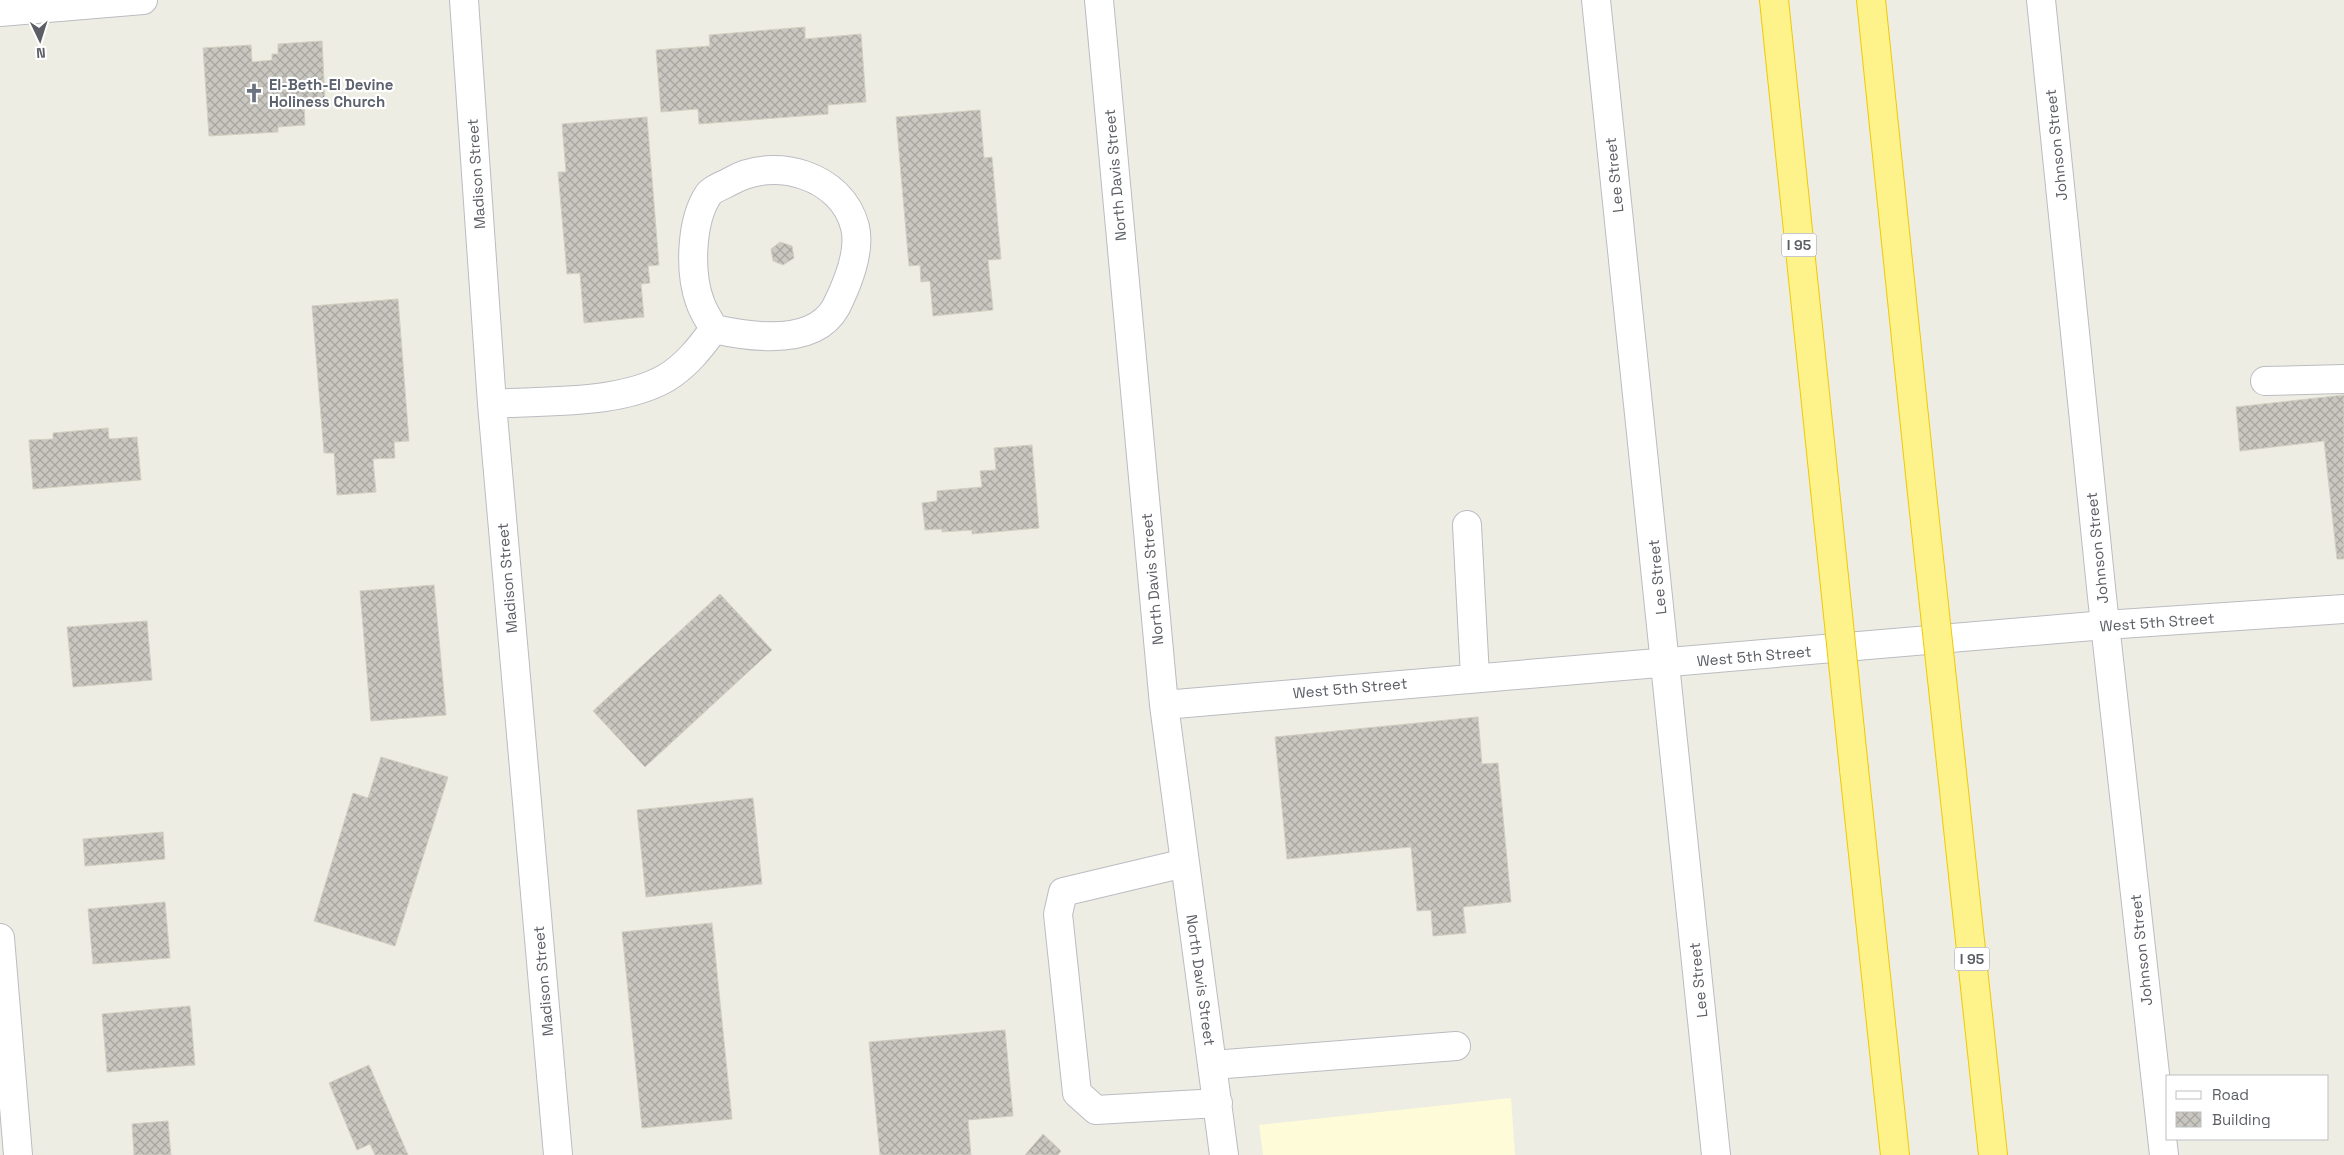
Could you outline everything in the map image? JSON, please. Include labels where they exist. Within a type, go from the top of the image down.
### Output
[{"type":"highway","name":"I 95","points":[[1774,0],[1895,1155]]},
{"type":"highway","name":"I 95","points":[[1871,0],[1993,1155]]},
{"type":"street","points":[[0,12],[142,0]]},
{"type":"street","name":"Madison Street","points":[[464,0],[492,404],[558,1155]]},
{"type":"street","name":"North Davis Street","points":[[1099,0],[1164,705],[1224,1155]]},
{"type":"street","name":"Lee Street","points":[[1596,0],[1716,1155]]},
{"type":"street","name":"Johnson Street","points":[[2041,0],[2105,625],[2164,1155]]},
{"type":"street","points":[[772,169],[796,172],[824,184],[844,204],[855,228],[854,254],[848,283],[833,312],[808,332],[774,337],[745,336],[714,329],[699,302],[693,265],[695,225],[709,193],[743,174],[772,169]]},
{"type":"street","points":[[492,404],[587,398],[635,391],[666,378],[694,355],[714,329]]},
{"type":"street","points":[[2265,381],[2344,379]]},
{"type":"street","points":[[1467,525],[1475,677]]},
{"type":"street","name":"West 5th Street","points":[[1164,705],[1475,677],[1666,664],[2105,625],[2344,609]]},
{"type":"street","points":[[1185,863],[1063,892],[1058,914],[1077,1093],[1096,1110],[1218,1103]]},
{"type":"street","points":[[0,938],[18,1155]]},
{"type":"street","points":[[1213,1065],[1456,1046]]},
{"type":"shaded area","points":[[1511,1098],[1515,1155],[1263,1155],[1259,1125]]},
{"type":"building","points":[[805,27],[805,39],[861,34],[866,102],[828,105],[828,114],[699,124],[698,109],[661,112],[656,50],[710,46],[709,35]]},
{"type":"building","points":[[322,41],[325,101],[304,102],[305,125],[278,127],[278,132],[209,136],[203,48],[251,45],[252,62],[272,60],[272,54],[278,54],[278,44]]},
{"type":"building","points":[[980,110],[984,158],[992,157],[1001,259],[988,260],[993,310],[933,316],[930,281],[921,282],[920,265],[909,266],[896,117]]},
{"type":"building","points":[[647,117],[659,265],[648,266],[650,283],[641,284],[644,317],[584,323],[580,273],[567,274],[558,172],[566,172],[562,124]]},
{"type":"building","points":[[780,242],[792,246],[794,258],[783,265],[773,261],[771,249]]},
{"type":"building","points":[[398,299],[409,441],[394,442],[395,458],[373,459],[376,492],[337,495],[334,453],[324,453],[312,306]]},
{"type":"building","points":[[2344,395],[2344,559],[2337,559],[2324,441],[2240,451],[2236,407]]},
{"type":"building","points":[[108,428],[109,439],[137,437],[141,480],[33,489],[29,440],[53,439],[53,433]]},
{"type":"building","points":[[1032,445],[1039,528],[972,534],[972,530],[942,532],[942,529],[925,530],[922,503],[937,501],[937,491],[982,487],[980,471],[996,470],[994,448]]},
{"type":"building","points":[[434,585],[446,715],[371,721],[360,591]]},
{"type":"building","points":[[720,594],[772,650],[645,767],[593,711]]},
{"type":"building","points":[[147,621],[152,680],[73,687],[67,627]]},
{"type":"building","points":[[1478,717],[1482,764],[1498,763],[1511,902],[1463,907],[1466,933],[1433,936],[1431,910],[1417,911],[1411,847],[1287,859],[1275,737]]},
{"type":"building","points":[[381,757],[448,777],[395,946],[314,921],[353,793],[368,798]]},
{"type":"building","points":[[753,798],[762,884],[646,897],[637,810]]},
{"type":"building","points":[[163,832],[165,859],[85,866],[83,839]]},
{"type":"building","points":[[165,902],[170,958],[93,964],[88,909]]},
{"type":"building","points":[[712,923],[732,1119],[642,1128],[622,932]]},
{"type":"building","points":[[190,1006],[195,1065],[107,1072],[102,1014]]},
{"type":"building","points":[[1005,1030],[1013,1116],[968,1120],[971,1155],[880,1155],[869,1042]]},
{"type":"building","points":[[369,1065],[408,1155],[375,1155],[370,1144],[357,1150],[329,1083]]},
{"type":"building","points":[[168,1121],[171,1155],[134,1155],[132,1124]]},
{"type":"building","points":[[1043,1134],[1061,1151],[1058,1155],[1025,1155]]},
{"type":"place","name":"El-Beth-El Devine Holiness Church","points":[[254,93]]}]
